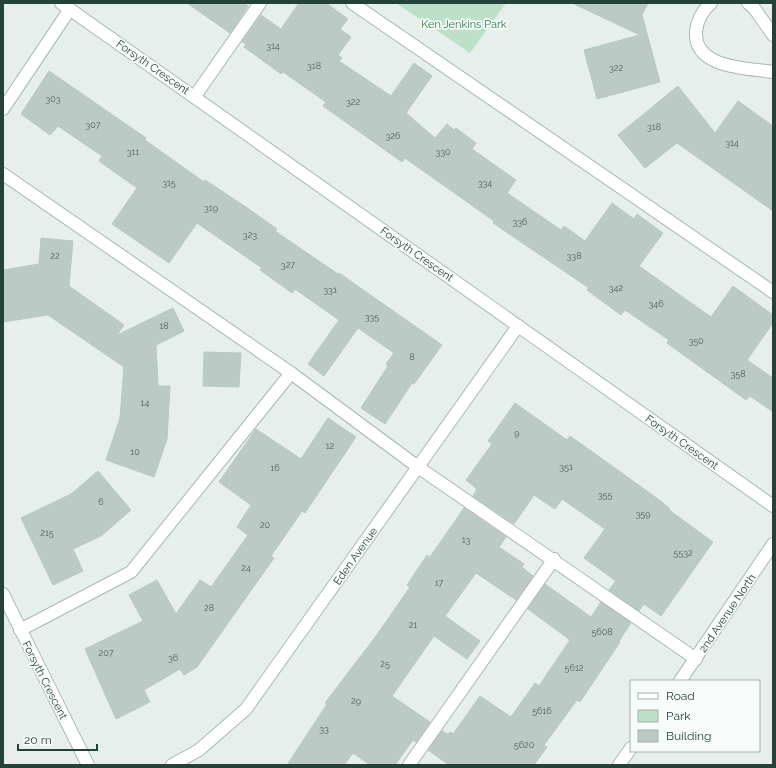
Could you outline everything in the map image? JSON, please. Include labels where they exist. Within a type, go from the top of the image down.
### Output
[{"type":"street","points":[[195,96],[260,3]]},
{"type":"street","points":[[352,3],[773,292]]},
{"type":"street","points":[[712,3],[702,12],[697,22],[696,34],[699,46],[706,55],[715,62],[773,72]]},
{"type":"street","points":[[748,3],[754,8],[773,35]]},
{"type":"street","points":[[3,109],[66,6]]},
{"type":"street","name":"Forsyth Crescent","points":[[66,6],[773,506]]},
{"type":"street","points":[[3,174],[292,373],[418,467],[696,659]]},
{"type":"street","name":"Eden Avenue","points":[[172,765],[199,750],[246,709],[518,326]]},
{"type":"street","points":[[20,630],[131,572],[292,373]]},
{"type":"street","name":"2nd Avenue North","points":[[681,680],[773,544]]},
{"type":"street","points":[[409,765],[554,560]]},
{"type":"street","name":"Forsyth Crescent","points":[[3,594],[88,765]]},
{"type":"street","points":[[619,765],[630,749]]},
{"type":"green space","name":"Ken Jenkins Park","points":[[396,3],[506,3],[470,53]]},
{"type":"building","points":[[187,3],[243,3],[248,6],[230,33]]},
{"type":"building","points":[[299,3],[326,3],[348,19],[340,29],[351,37],[338,55],[342,58],[339,61],[391,96],[414,63],[432,76],[406,113],[435,138],[447,124],[454,130],[456,128],[476,143],[472,149],[516,180],[507,193],[561,230],[564,226],[585,241],[612,203],[634,219],[637,214],[663,233],[639,266],[711,317],[733,286],[773,315],[773,323],[747,360],[773,378],[773,412],[750,396],[746,400],[667,343],[669,340],[625,310],[621,315],[587,290],[589,288],[493,223],[494,221],[405,158],[402,162],[323,106],[326,102],[283,72],[281,74],[244,47],[246,44],[242,42],[261,15],[281,29]]},
{"type":"building","points":[[572,3],[648,3],[642,15],[660,82],[597,99],[584,50],[640,35]]},
{"type":"building","points":[[49,71],[146,138],[145,140],[204,182],[205,180],[246,207],[277,229],[275,231],[338,274],[339,273],[442,345],[414,384],[412,383],[385,424],[361,408],[388,366],[386,364],[394,353],[358,328],[324,376],[308,364],[339,320],[295,289],[292,293],[260,270],[262,268],[197,223],[169,263],[112,224],[137,188],[99,161],[102,156],[58,126],[50,135],[21,114]]},
{"type":"building","points":[[678,86],[715,133],[738,101],[773,126],[773,211],[677,143],[645,168],[618,135]]},
{"type":"building","points":[[41,238],[73,241],[69,286],[124,325],[117,335],[173,308],[184,331],[156,345],[158,386],[170,386],[167,439],[154,477],[106,460],[120,418],[124,367],[48,315],[3,322],[3,270],[39,264]]},
{"type":"building","points":[[204,352],[241,353],[239,387],[203,386]]},
{"type":"building","points":[[515,403],[567,440],[570,436],[658,499],[670,509],[669,510],[713,542],[661,616],[644,604],[639,611],[609,590],[616,581],[584,558],[605,529],[562,499],[555,509],[534,495],[514,524],[473,496],[477,489],[466,480],[492,444],[488,441]]},
{"type":"building","points":[[328,418],[356,437],[305,513],[302,511],[271,556],[274,558],[197,667],[184,675],[180,669],[144,690],[150,702],[116,719],[85,649],[143,621],[129,595],[157,580],[176,614],[200,580],[211,587],[248,535],[237,527],[251,505],[219,482],[256,429],[301,459]]},
{"type":"building","points":[[98,471],[131,510],[101,536],[73,549],[83,571],[53,585],[21,518],[71,494]]},
{"type":"building","points":[[464,508],[506,537],[499,547],[524,564],[522,567],[533,576],[516,600],[476,573],[445,616],[480,641],[467,659],[434,636],[392,696],[430,722],[416,742],[413,740],[395,765],[370,765],[353,753],[344,765],[287,765],[327,704],[325,703],[376,636],[410,587],[407,585],[427,555],[430,557]]},
{"type":"building","points":[[545,584],[591,617],[601,602],[631,623],[580,702],[577,700],[544,745],[547,747],[534,765],[449,765],[428,750],[442,731],[448,734],[450,732],[453,734],[480,696],[511,717],[535,683],[539,686],[570,640],[528,609]]}]
